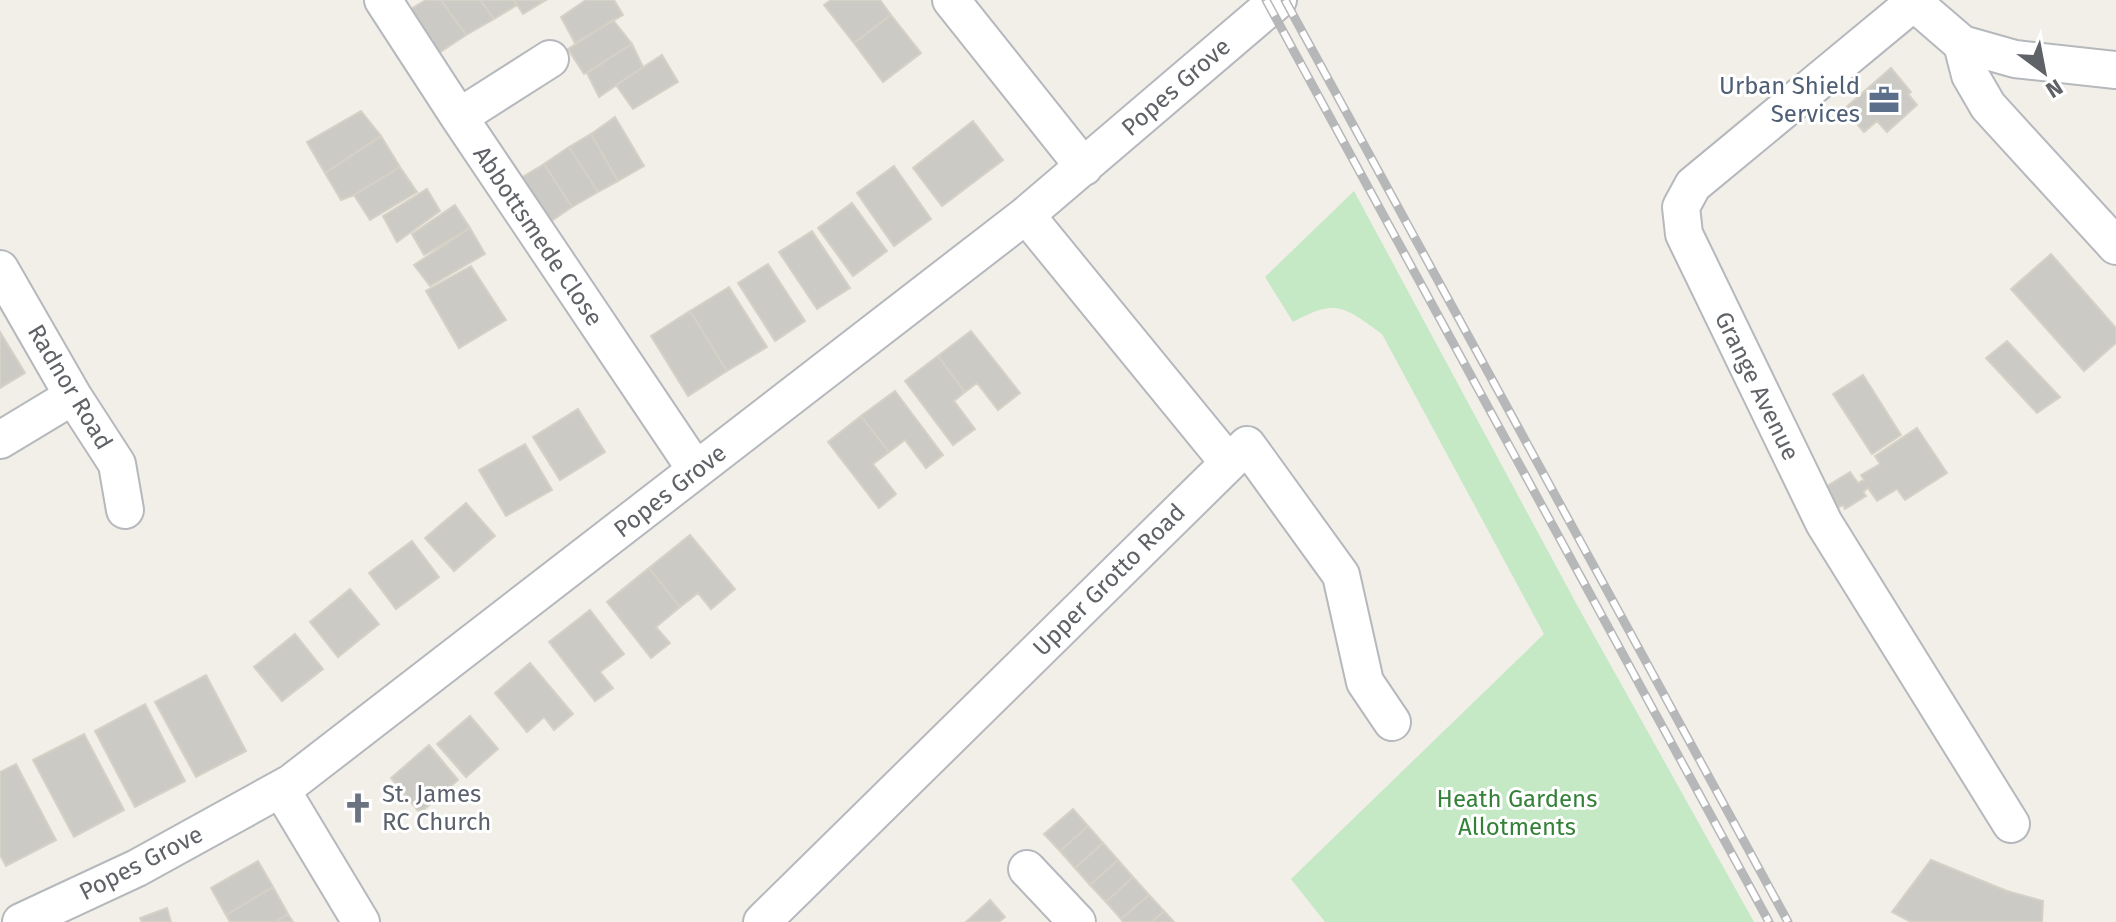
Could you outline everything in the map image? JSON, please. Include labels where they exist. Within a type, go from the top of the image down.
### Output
[{"type":"street","name":"Abbottsmede Close","points":[[383,0],[696,470]]},
{"type":"street","points":[[951,0],[1084,167]]},
{"type":"street","name":"Popes Grove","points":[[21,922],[137,868],[281,789],[1026,215],[1278,0]]},
{"type":"street","points":[[1912,1],[1962,44],[2015,59],[2116,70]]},
{"type":"street","name":"Grange Avenue","points":[[1912,1],[1693,185],[1681,207],[1684,234],[1824,523],[2011,824]]},
{"type":"street","points":[[1962,44],[1970,75],[1988,106],[2116,246]]},
{"type":"street","points":[[459,117],[550,59]]},
{"type":"street","points":[[1026,215],[1228,462],[1247,445],[1341,575],[1365,682],[1392,722]]},
{"type":"street","name":"Radnor Road","points":[[0,269],[73,396],[117,464],[125,510]]},
{"type":"street","points":[[0,440],[73,396]]},
{"type":"street","name":"Upper Grotto Road","points":[[762,922],[1228,462]]},
{"type":"street","points":[[281,789],[361,922]]},
{"type":"street","points":[[1027,869],[1077,922]]},
{"type":"green space","name":"Heath Gardens Allotments","points":[[1354,191],[1577,605],[1754,922],[1325,922],[1291,879],[1544,634],[1382,334],[1340,309],[1320,310],[1293,322],[1265,277]]},
{"type":"building","points":[[426,0],[441,0],[466,35],[436,55],[404,13]]},
{"type":"building","points":[[441,0],[480,0],[494,19],[466,35]]},
{"type":"building","points":[[480,0],[514,0],[517,5],[494,19]]},
{"type":"building","points":[[514,0],[546,0],[523,14]]},
{"type":"building","points":[[586,0],[614,0],[623,15],[575,43],[561,17]]},
{"type":"building","points":[[831,0],[880,0],[891,15],[854,43],[824,5]]},
{"type":"building","points":[[891,15],[921,53],[883,82],[854,43]]},
{"type":"building","points":[[613,20],[632,44],[584,74],[568,49]]},
{"type":"building","points":[[632,44],[643,67],[599,97],[587,73]]},
{"type":"building","points":[[662,55],[678,82],[633,109],[616,85]]},
{"type":"building","name":"Urban Shield Services","points":[[1891,68],[1911,92],[1908,94],[1917,105],[1887,132],[1877,121],[1864,132],[1844,109]]},
{"type":"building","points":[[361,111],[381,136],[325,173],[307,142]]},
{"type":"building","points":[[615,117],[644,166],[618,181],[591,134]]},
{"type":"building","points":[[973,121],[1003,160],[942,206],[913,168]]},
{"type":"building","points":[[591,134],[618,181],[598,192],[569,147]]},
{"type":"building","points":[[381,136],[400,167],[341,200],[325,173]]},
{"type":"building","points":[[569,147],[598,192],[572,207],[544,164]]},
{"type":"building","points":[[544,164],[572,207],[547,224],[516,181]]},
{"type":"building","points":[[894,166],[931,219],[894,246],[857,193]]},
{"type":"building","points":[[400,167],[417,192],[370,220],[354,195]]},
{"type":"building","points":[[427,189],[440,211],[397,242],[383,216]]},
{"type":"building","points":[[852,203],[887,251],[853,276],[818,228]]},
{"type":"building","points":[[455,205],[470,228],[424,255],[412,234]]},
{"type":"building","points":[[470,228],[485,254],[430,286],[414,265]]},
{"type":"building","points":[[812,231],[850,288],[817,309],[779,252]]},
{"type":"building","points":[[2051,254],[2116,328],[2116,343],[2084,371],[2011,289]]},
{"type":"building","points":[[768,264],[805,321],[775,341],[738,283]]},
{"type":"building","points":[[471,266],[506,320],[459,348],[426,291]]},
{"type":"building","points":[[729,287],[767,347],[727,371],[690,311]]},
{"type":"building","points":[[690,311],[727,371],[688,396],[651,336]]},
{"type":"building","points":[[971,331],[1020,393],[998,410],[977,383],[965,392],[938,356]]},
{"type":"building","points":[[0,332],[25,373],[0,388]]},
{"type":"building","points":[[2007,341],[2060,397],[2037,413],[1986,358]]},
{"type":"building","points":[[938,356],[965,392],[954,401],[975,429],[953,445],[905,381]]},
{"type":"building","points":[[1863,375],[1901,435],[1872,454],[1833,394]]},
{"type":"building","points":[[895,391],[943,455],[926,468],[905,440],[889,452],[861,416]]},
{"type":"building","points":[[578,409],[605,452],[560,480],[533,437]]},
{"type":"building","points":[[861,416],[889,452],[873,464],[896,494],[879,508],[828,442]]},
{"type":"building","points":[[1917,428],[1947,473],[1905,500],[1897,489],[1877,501],[1868,488],[1863,492],[1866,496],[1845,509],[1843,505],[1831,511],[1821,490],[1850,472],[1858,483],[1864,480],[1861,475],[1880,464],[1875,456]]},
{"type":"building","points":[[525,444],[552,490],[506,516],[479,470]]},
{"type":"building","points":[[466,503],[495,536],[454,571],[425,538]]},
{"type":"building","points":[[690,535],[735,589],[711,609],[698,593],[680,607],[649,568]]},
{"type":"building","points":[[412,541],[439,577],[396,609],[369,573]]},
{"type":"building","points":[[649,568],[680,607],[656,627],[670,643],[651,658],[607,602]]},
{"type":"building","points":[[350,589],[379,624],[338,657],[310,622]]},
{"type":"building","points":[[590,610],[624,654],[600,672],[613,688],[595,701],[549,642]]},
{"type":"building","points":[[295,634],[323,669],[282,701],[254,667]]},
{"type":"building","points":[[530,663],[573,714],[554,730],[544,717],[527,732],[495,693]]},
{"type":"building","points":[[206,675],[246,751],[196,777],[155,702]]},
{"type":"building","points":[[145,704],[185,781],[135,807],[95,731]]},
{"type":"building","points":[[470,716],[498,749],[466,777],[437,744]]},
{"type":"building","points":[[84,734],[124,810],[74,837],[33,760]]},
{"type":"building","points":[[429,745],[458,780],[420,813],[391,778]]},
{"type":"building","points":[[16,764],[56,840],[6,866],[0,855],[0,772]]},
{"type":"building","points":[[1073,809],[1088,826],[1060,851],[1044,834]]},
{"type":"building","points":[[1088,826],[1103,843],[1075,868],[1060,851]]},
{"type":"building","points":[[1103,843],[1118,860],[1090,885],[1075,868]]},
{"type":"building","points":[[1118,860],[1133,877],[1106,902],[1090,885]]},
{"type":"building","points":[[1931,860],[2007,891],[2043,901],[2042,922],[1911,922],[1892,912]]},
{"type":"building","points":[[258,861],[273,887],[226,915],[211,888]]},
{"type":"building","points":[[1133,877],[1149,895],[1121,919],[1106,902]]},
{"type":"building","points":[[273,887],[288,914],[275,922],[230,922],[226,915]]},
{"type":"building","points":[[1149,895],[1164,911],[1152,922],[1123,922],[1121,919]]},
{"type":"building","points":[[990,900],[1005,917],[999,922],[966,922]]},
{"type":"building","points":[[167,908],[171,922],[142,922],[140,918]]},
{"type":"building","points":[[1164,911],[1174,922],[1152,922]]},
{"type":"building","points":[[288,914],[293,922],[275,922]]},
{"type":"railway","points":[[1266,0],[1769,922]]},
{"type":"railway","points":[[1285,0],[1788,922]]},
{"type":"place","name":"Urban Shield Services","points":[[1884,100]]},
{"type":"place","name":"St. James RC Church","points":[[358,808]]}]
